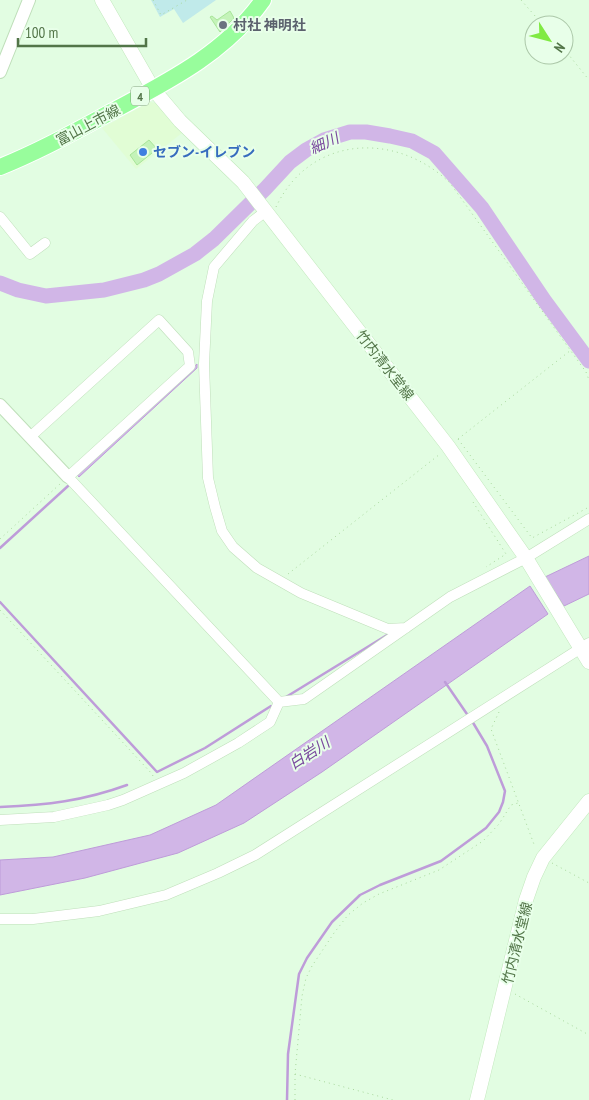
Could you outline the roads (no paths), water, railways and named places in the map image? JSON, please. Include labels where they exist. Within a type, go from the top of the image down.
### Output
[{"type":"main road","name":"竹内清水堂線","points":[[102,0],[153,90],[180,120],[243,182],[453,442],[526,558],[585,645],[589,662]]},
{"type":"main road","name":"富山上市線","points":[[0,167],[45,148],[153,90],[214,52],[236,33],[259,1]]},
{"type":"main road","name":"竹内清水堂線","points":[[477,1100],[526,900],[534,877],[544,858],[589,801]]},
{"type":"street","points":[[0,72],[29,0]]},
{"type":"street","points":[[268,213],[253,222],[214,267],[207,301],[204,364],[208,478],[214,507],[222,531],[233,547],[257,568],[300,593],[388,629],[406,628]]},
{"type":"street","points":[[0,216],[30,254],[45,243]]},
{"type":"street","points":[[30,437],[160,320],[188,352],[190,366],[68,477]]},
{"type":"street","points":[[0,405],[279,702]]},
{"type":"street","points":[[279,702],[304,700],[450,597],[526,558],[589,519]]},
{"type":"street","points":[[0,919],[33,919],[99,911],[166,894],[218,873],[255,855],[585,645]]},
{"type":"street","points":[[0,820],[54,817],[123,800],[184,773],[270,722],[279,702]]},
{"type":"water","points":[[197,364],[197,368],[79,477],[77,475]]},
{"type":"water","points":[[589,556],[589,594],[564,606],[545,577]]},
{"type":"water","name":"白岩川","points":[[530,586],[548,614],[322,772],[244,823],[178,853],[85,878],[0,895],[0,860],[53,857],[150,835],[216,805]]},
{"type":"waterway","name":"細川","points":[[0,283],[18,290],[46,296],[104,290],[144,280],[159,274],[195,254],[214,239],[290,162],[306,150],[324,140],[350,132],[366,132],[412,141],[434,153],[482,208],[544,300],[589,361]]},
{"type":"waterway","points":[[0,548],[68,486]]},
{"type":"waterway","points":[[0,602],[157,772],[205,748],[271,706]]},
{"type":"waterway","points":[[286,697],[387,635]]},
{"type":"waterway","points":[[445,682],[469,717]]},
{"type":"waterway","points":[[287,1100],[288,1054],[299,974],[307,958],[332,922],[360,895],[441,861],[486,828],[499,812],[505,791],[487,746],[472,721]]},
{"type":"waterway","points":[[0,807],[65,801],[95,795],[127,785]]},
{"type":"place","name":"村社 神明社","points":[[223,25]]},
{"type":"place","name":"セブン-イレブン","points":[[143,152]]}]
